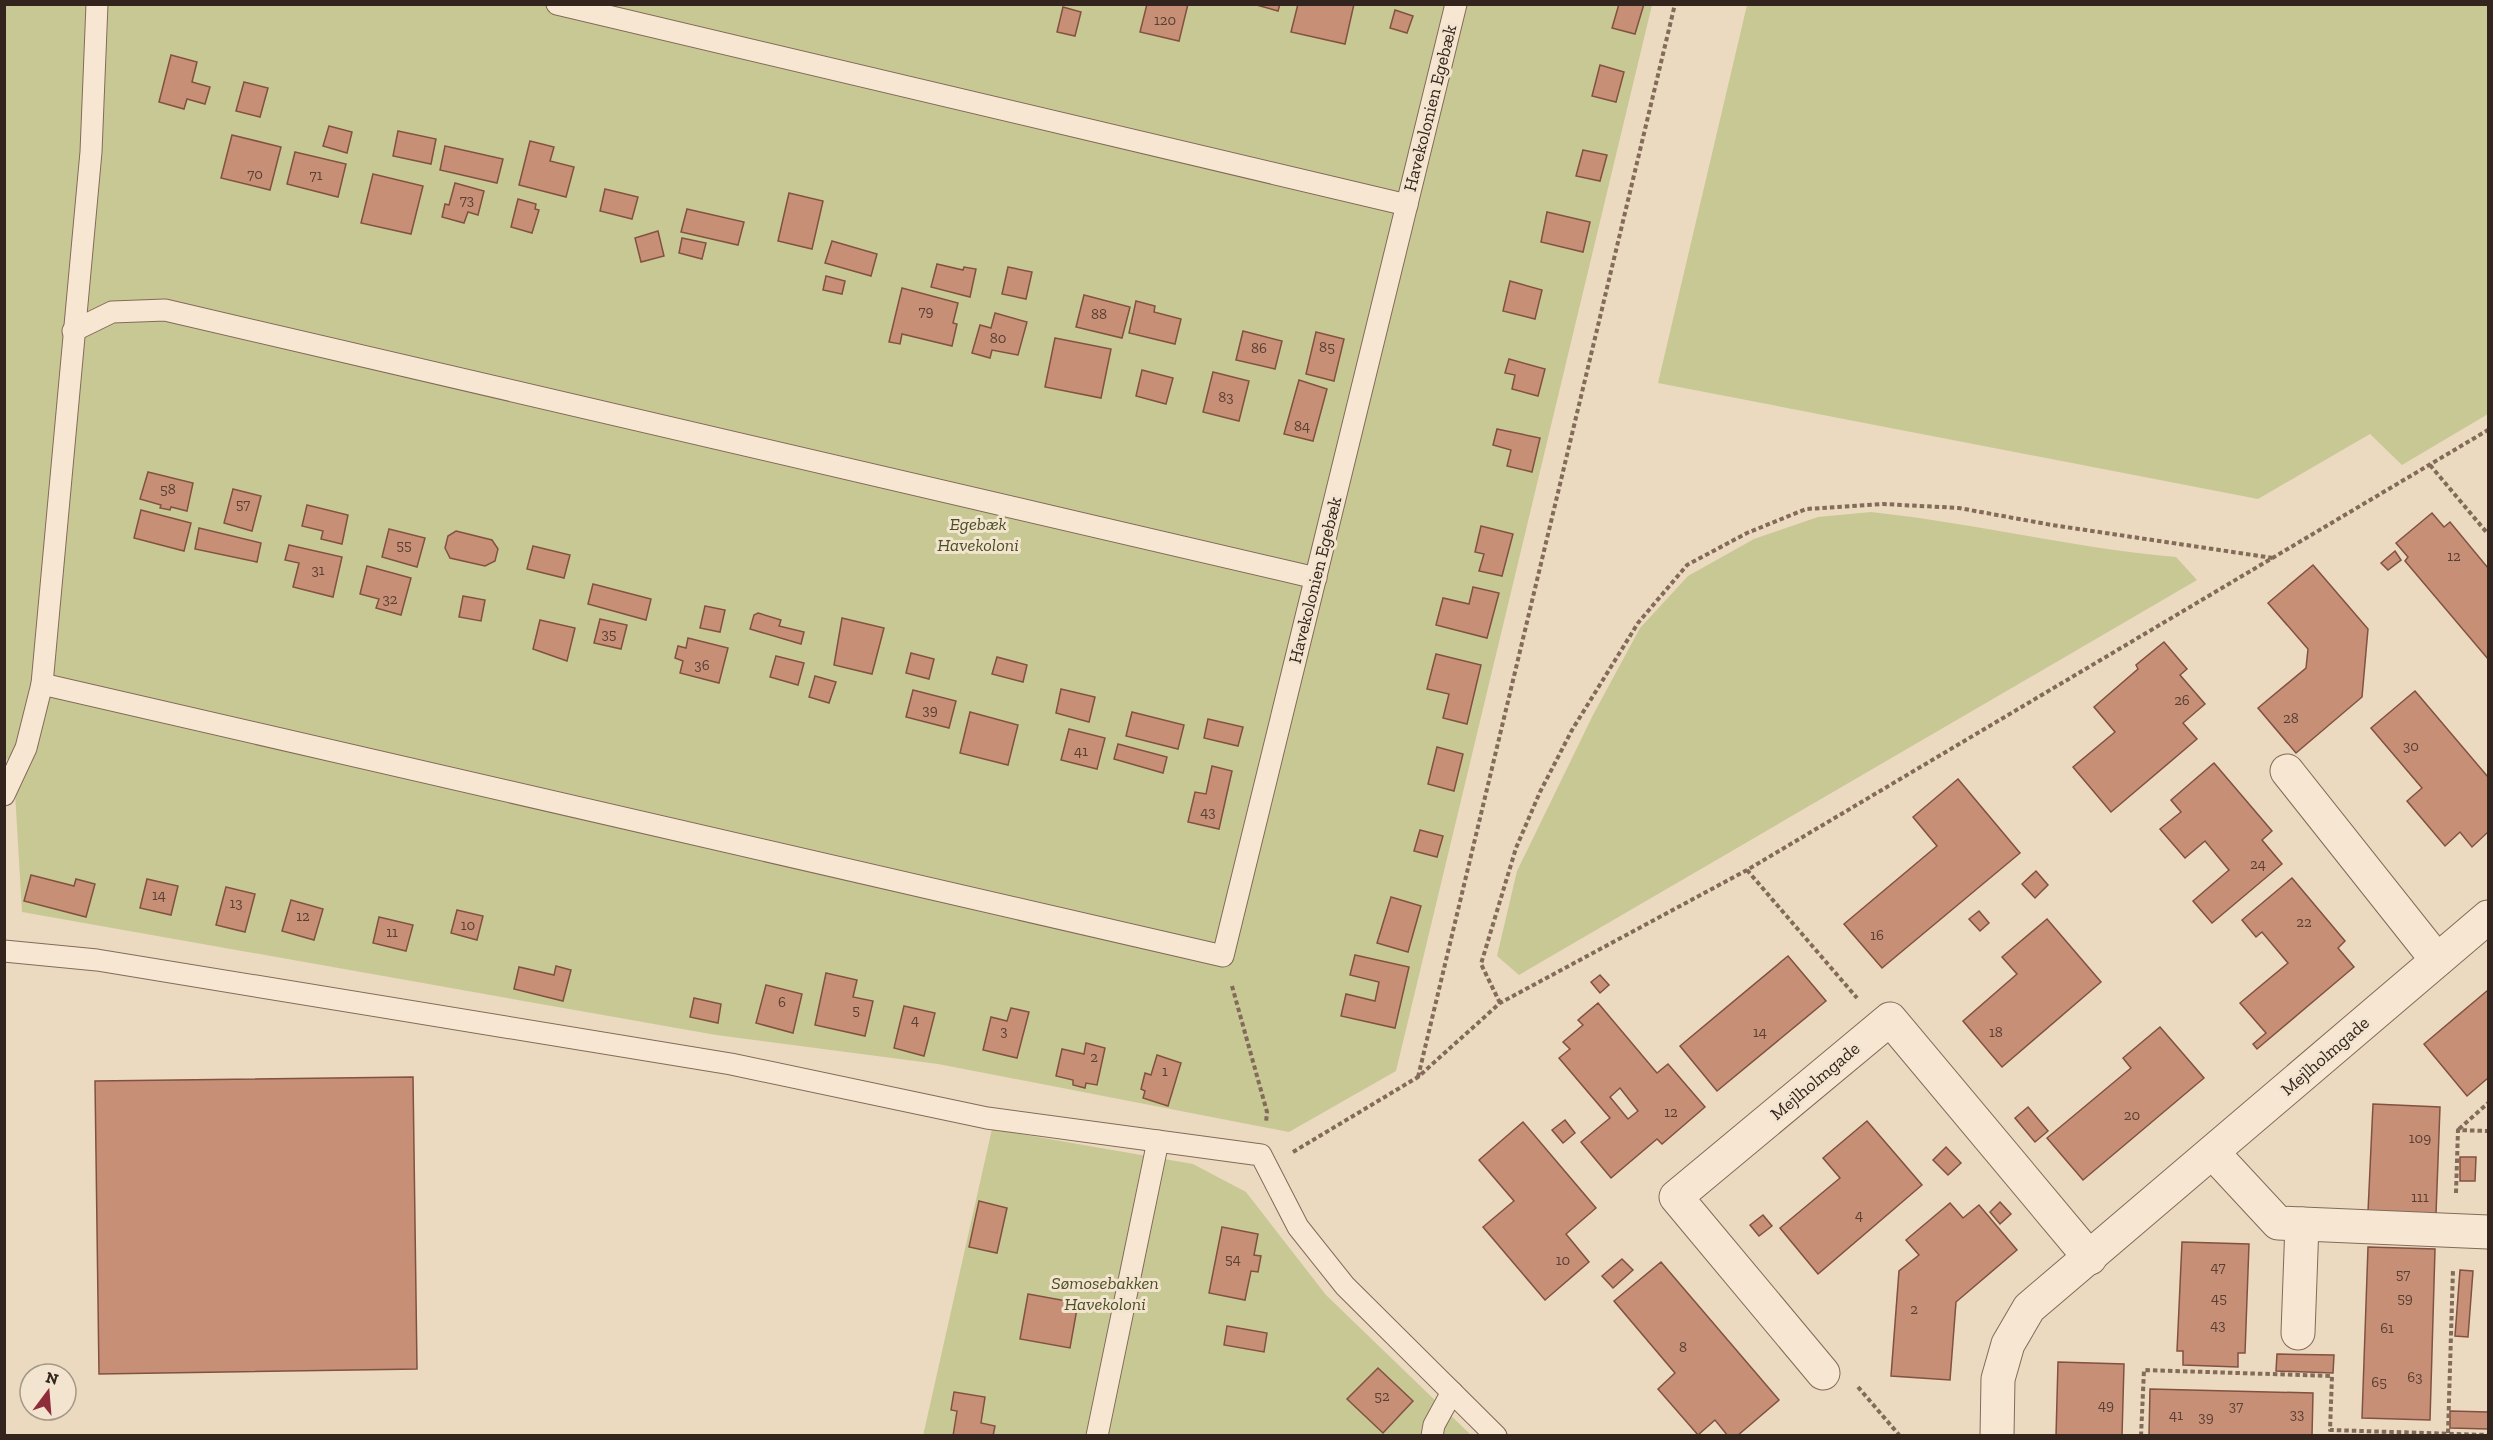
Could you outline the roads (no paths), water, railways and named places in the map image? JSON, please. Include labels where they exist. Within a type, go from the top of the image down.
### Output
[{"type":"street","points":[[2287,771],[2437,960]]},
{"type":"street","name":"Mejlholmgade","points":[[1997,1436],[1998,1378],[2008,1344],[2029,1308],[2488,917]]},
{"type":"street","name":"Mejlholmgade","points":[[1823,1373],[1676,1197],[1890,1019],[2090,1258]]},
{"type":"street","points":[[2213,1153],[2278,1223],[2488,1232]]},
{"type":"street","points":[[2298,1333],[2302,1224]]},
{"type":"lane","points":[[4,795],[26,748],[42,684],[91,152],[97,4]]},
{"type":"lane","points":[[557,4],[1407,205]]},
{"type":"lane","name":"Havekolonien Egebæk","points":[[42,684],[1223,956],[1456,4]]},
{"type":"lane","points":[[73,331],[112,312],[165,310],[1316,578]]},
{"type":"lane","points":[[4,951],[97,960],[696,1058],[987,1118],[1261,1155],[1298,1227],[1345,1286],[1496,1436]]},
{"type":"lane","points":[[1097,1436],[1158,1141]]},
{"type":"lane","points":[[1432,1436],[1434,1425],[1452,1392]]},
{"type":"park label","name":"Egebæk Havekoloni","points":[[978,534]]},
{"type":"park label","name":"Sømosebakken Havekoloni","points":[[1105,1293]]}]
